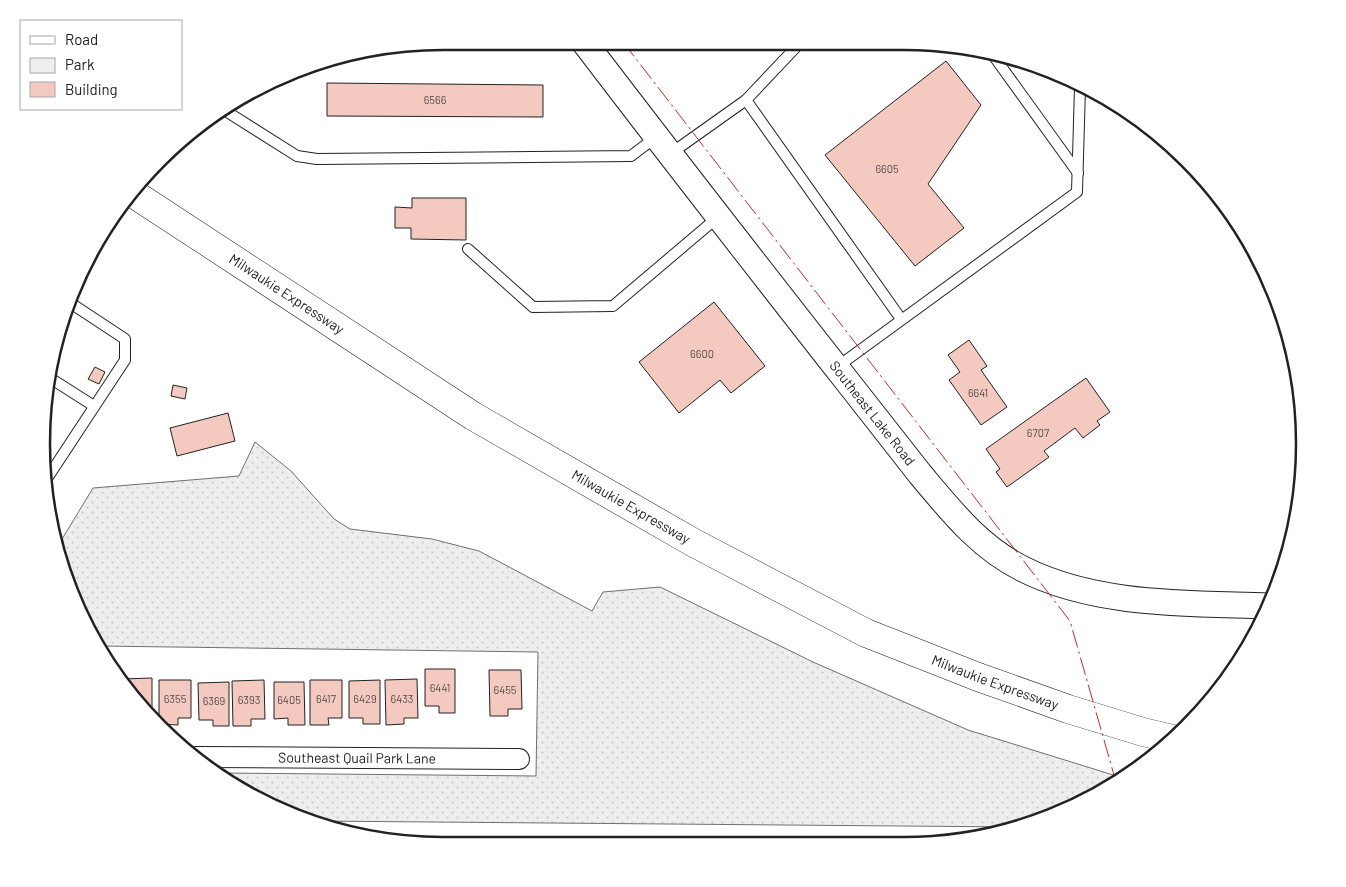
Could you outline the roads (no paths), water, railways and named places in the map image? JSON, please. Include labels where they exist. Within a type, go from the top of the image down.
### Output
[{"type":"highway","name":"Milwaukie Expressway","points":[[138,196],[473,416],[694,543],[866,633],[978,678],[1058,706],[1164,737]]},
{"type":"street","name":"Southeast Lake Road","points":[[590,50],[836,368],[946,507],[975,537],[998,555],[1022,569],[1073,588],[1114,596],[1162,602],[1261,606]]},
{"type":"street","name":"Southeast Quail Park Lane","points":[[205,757],[519,759]]},
{"type":"lane","points":[[230,113],[298,156],[317,159],[631,156],[663,145],[746,100],[793,50]]},
{"type":"lane","points":[[998,62],[1078,173]]},
{"type":"lane","points":[[836,368],[1078,192],[1080,93]]},
{"type":"lane","points":[[746,100],[901,319]]},
{"type":"lane","points":[[468,249],[533,308],[613,306],[719,217]]},
{"type":"lane","points":[[51,471],[125,360],[125,339],[75,306]]},
{"type":"lane","points":[[55,381],[94,406]]}]
